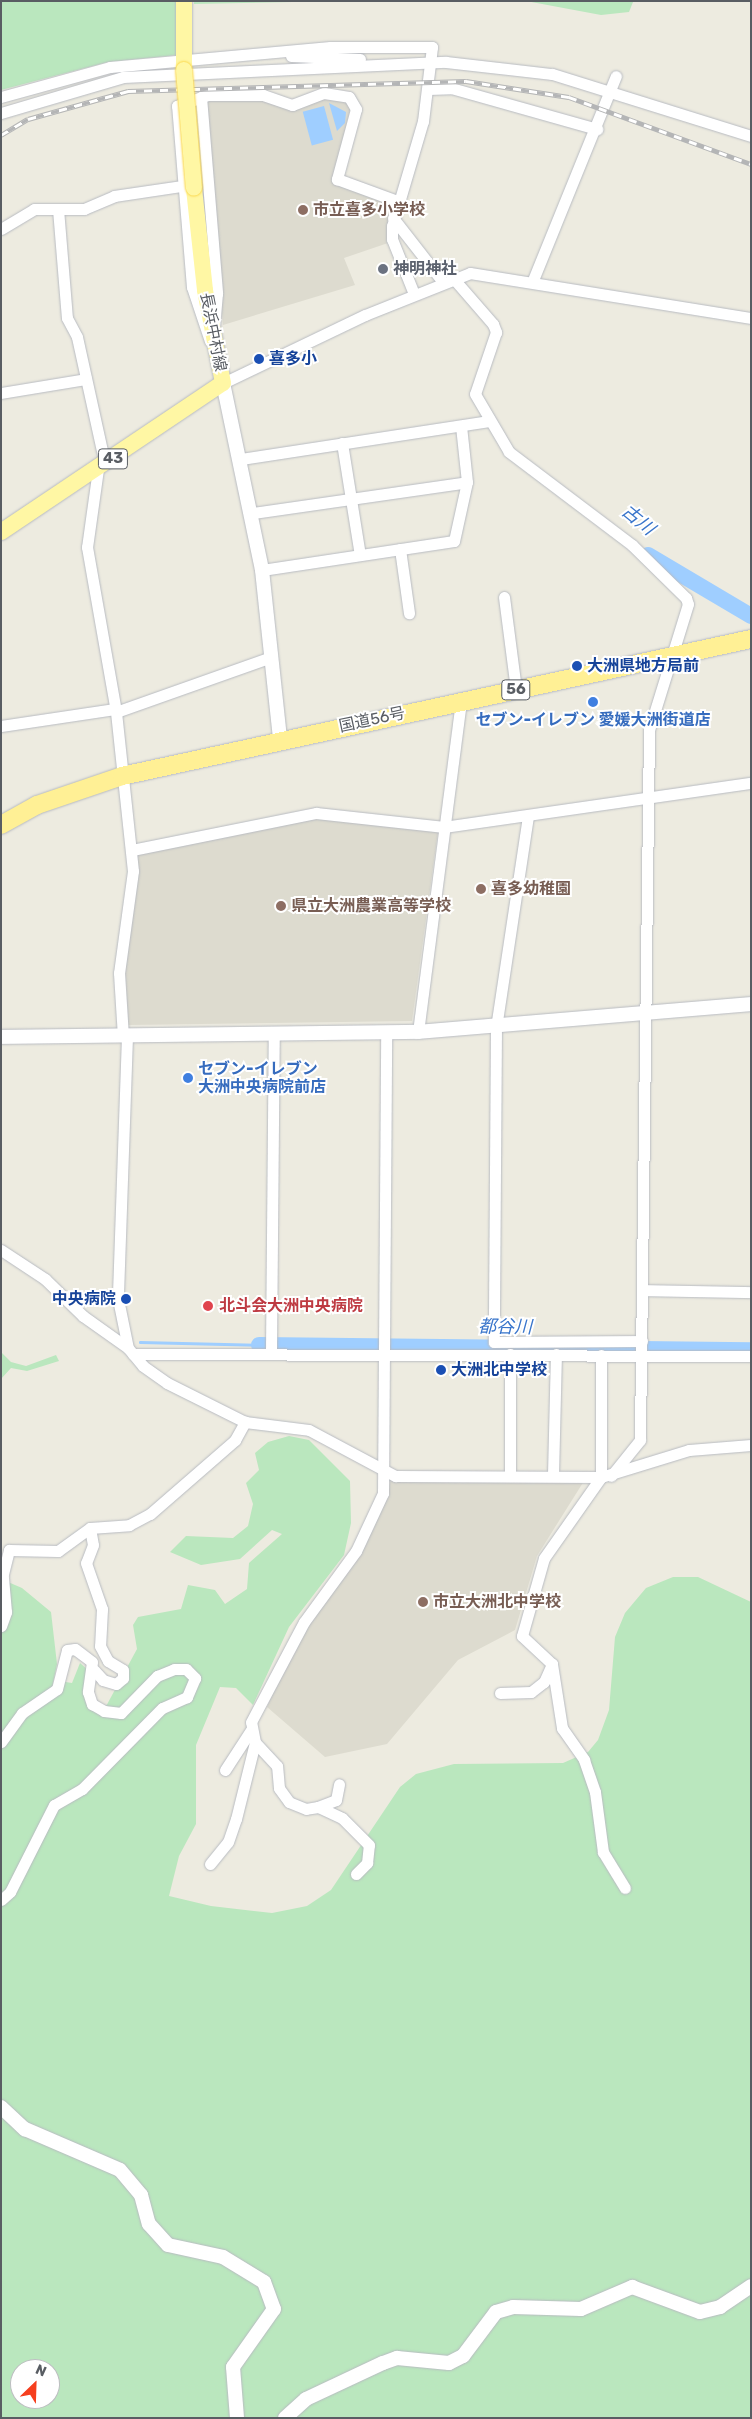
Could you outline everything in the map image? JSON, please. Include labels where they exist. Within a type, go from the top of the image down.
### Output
[{"type":"highway","name":"国道56号","points":[[1,825],[37,805],[122,776],[280,739],[670,658],[751,639]]},
{"type":"main road","name":"長浜中村線","points":[[1,532],[101,467],[223,383],[212,334],[188,187],[184,1]]},
{"type":"street","points":[[1,97],[110,68],[184,58],[263,52],[432,47],[423,121],[393,218],[392,239],[414,294]]},
{"type":"street","points":[[263,52],[392,64]]},
{"type":"street","points":[[1,113],[123,77],[392,64],[499,65],[611,91],[751,136]]},
{"type":"street","points":[[533,280],[597,129],[616,76]]},
{"type":"street","points":[[428,89],[451,88],[597,129]]},
{"type":"street","points":[[1,229],[28,212],[84,208],[114,196],[188,187],[175,108],[201,97],[263,95],[292,105],[324,93],[349,97],[356,108],[337,179],[397,201]]},
{"type":"street","points":[[201,97],[205,288],[216,352]]},
{"type":"street","points":[[58,209],[67,318],[77,337],[101,467],[87,547],[115,711],[132,850],[119,973],[125,1036],[117,1273],[130,1351]]},
{"type":"street","points":[[393,218],[496,332],[475,394],[489,421],[509,452],[632,545],[686,598],[688,604],[649,730],[640,1440],[606,1476],[544,1558],[522,1627],[522,1636],[552,1664],[562,1728],[584,1760],[595,1792],[603,1852],[625,1888]]},
{"type":"street","points":[[280,739],[262,570],[253,513],[223,383],[414,294],[448,280],[480,272],[751,318]]},
{"type":"street","points":[[1,392],[86,379]]},
{"type":"street","points":[[241,459],[489,421]]},
{"type":"street","points":[[262,570],[454,541],[466,482],[461,426]]},
{"type":"street","points":[[342,443],[360,555]]},
{"type":"street","points":[[253,513],[466,482]]},
{"type":"street","points":[[400,549],[409,613]]},
{"type":"street","points":[[504,597],[516,690]]},
{"type":"street","points":[[1,726],[115,711],[271,657]]},
{"type":"street","points":[[418,1032],[461,702]]},
{"type":"street","points":[[132,850],[316,813],[444,827],[751,783]]},
{"type":"street","points":[[494,1347],[496,1027],[528,816]]},
{"type":"street","points":[[1,1037],[418,1032],[496,1027],[644,1010],[751,1004]]},
{"type":"street","points":[[271,1347],[274,1033]]},
{"type":"street","points":[[225,1770],[251,1730],[257,1707],[287,1650],[375,1516],[383,1493],[386,1033]]},
{"type":"street","points":[[1,1250],[45,1279],[82,1316],[130,1351],[168,1384],[245,1422],[309,1430],[395,1476],[510,1474],[606,1476],[688,1450],[751,1445]]},
{"type":"street","points":[[643,1290],[751,1292]]},
{"type":"street","points":[[130,1351],[271,1347],[642,1348],[751,1356]]},
{"type":"street","points":[[494,1347],[510,1354],[601,1354],[642,1348]]},
{"type":"street","points":[[510,1354],[510,1474]]},
{"type":"street","points":[[553,1475],[556,1354]]},
{"type":"street","points":[[601,1354],[606,1476]]},
{"type":"street","points":[[1,1626],[6,1612],[2,1574],[9,1550],[58,1551],[90,1528],[129,1524],[150,1514],[235,1440],[245,1422]]},
{"type":"street","points":[[1,1742],[22,1713],[57,1689],[67,1650],[86,1654],[94,1670],[104,1680],[116,1684],[123,1678],[123,1670],[108,1661],[100,1646],[102,1609],[86,1563],[93,1545],[90,1528]]},
{"type":"street","points":[[500,1693],[531,1692],[544,1682],[552,1664]]},
{"type":"street","points":[[1,1900],[10,1892],[54,1805],[82,1789],[162,1708],[194,1689],[195,1678],[186,1669],[174,1668],[157,1676],[121,1713],[104,1711],[92,1704],[88,1692],[94,1670]]},
{"type":"street","points":[[251,1730],[255,1742],[276,1766],[279,1788],[289,1802],[306,1808],[318,1807],[336,1800],[338,1784]]},
{"type":"street","points":[[210,1864],[234,1827],[255,1742]]},
{"type":"street","points":[[318,1807],[342,1818],[369,1845],[367,1863],[356,1874]]},
{"type":"street","points":[[1,2107],[25,2130],[120,2170],[141,2195],[150,2224],[168,2245],[223,2257],[264,2282],[274,2309],[233,2367],[237,2418]]},
{"type":"street","points":[[284,2418],[306,2399],[383,2362],[396,2358],[427,2363],[456,2360],[496,2312],[514,2307],[581,2309],[632,2287],[700,2312],[720,2307],[751,2286]]},
{"type":"shaded area","name":"市立喜多小学校","points":[[319,97],[352,102],[333,181],[392,205],[388,243],[344,258],[355,285],[223,325],[204,104],[207,98],[262,98],[287,107]]},
{"type":"shaded area","name":"県立大洲農業高等学校","points":[[326,815],[438,831],[412,1021],[128,1025],[125,959],[138,852]]},
{"type":"shaded area","name":"市立大洲北中学校","points":[[391,1479],[584,1481],[537,1556],[515,1630],[458,1660],[387,1744],[325,1757],[267,1707],[290,1653],[383,1507]]},
{"type":"green space","points":[[1,1],[177,1],[178,55],[108,62],[1,90]]},
{"type":"green space","points":[[194,1],[344,1],[194,4]]},
{"type":"green space","points":[[526,1],[633,2],[629,12],[601,15]]},
{"type":"green space","points":[[1,1352],[11,1362],[26,1366],[56,1355],[59,1361],[27,1371],[11,1368],[1,1379]]},
{"type":"green space","points":[[289,1436],[309,1440],[350,1481],[351,1523],[344,1555],[289,1627],[253,1705],[236,1688],[220,1687],[196,1745],[196,1824],[179,1856],[169,1896],[211,1906],[272,1913],[307,1906],[331,1890],[400,1787],[416,1774],[454,1764],[563,1763],[588,1752],[598,1740],[609,1710],[615,1637],[625,1613],[646,1588],[673,1577],[698,1577],[751,1602],[751,2418],[1,2418],[1,1579],[22,1588],[51,1612],[57,1664],[51,1694],[59,1681],[72,1683],[80,1663],[88,1670],[88,1692],[104,1710],[137,1649],[133,1625],[138,1617],[181,1609],[188,1585],[215,1590],[225,1604],[247,1589],[249,1563],[282,1534],[272,1530],[240,1559],[201,1565],[170,1552],[186,1536],[233,1538],[248,1526],[253,1504],[246,1483],[259,1470],[255,1453],[268,1442]]},
{"type":"water","points":[[329,103],[346,112],[345,123],[337,131]]},
{"type":"water","points":[[324,106],[333,140],[312,146],[303,112]]},
{"type":"waterway","name":"古川","points":[[648,555],[751,616]]},
{"type":"waterway","points":[[140,1342],[259,1345]]},
{"type":"waterway","name":"都谷川","points":[[259,1345],[751,1350]]},
{"type":"railway","points":[[1,135],[28,119],[128,91],[466,81],[569,97],[751,164]]},
{"type":"place","name":"市立喜多小学校","points":[[303,210]]},
{"type":"place","name":"神明神社","points":[[383,269]]},
{"type":"place","name":"喜多小","points":[[259,359]]},
{"type":"place","name":"大洲県地方局前","points":[[577,666]]},
{"type":"place","name":"セブン-イレブン 愛媛大洲街道店","points":[[593,702]]},
{"type":"place","name":"喜多幼稚園","points":[[481,889]]},
{"type":"place","name":"県立大洲農業高等学校","points":[[281,906]]},
{"type":"place","name":"セブン-イレブン 大洲中央病院前店","points":[[188,1078]]},
{"type":"place","name":"中央病院","points":[[126,1299]]},
{"type":"place","name":"北斗会大洲中央病院","points":[[208,1306]]},
{"type":"place","name":"大洲北中学校","points":[[441,1370]]},
{"type":"place","name":"市立大洲北中学校","points":[[423,1602]]}]
